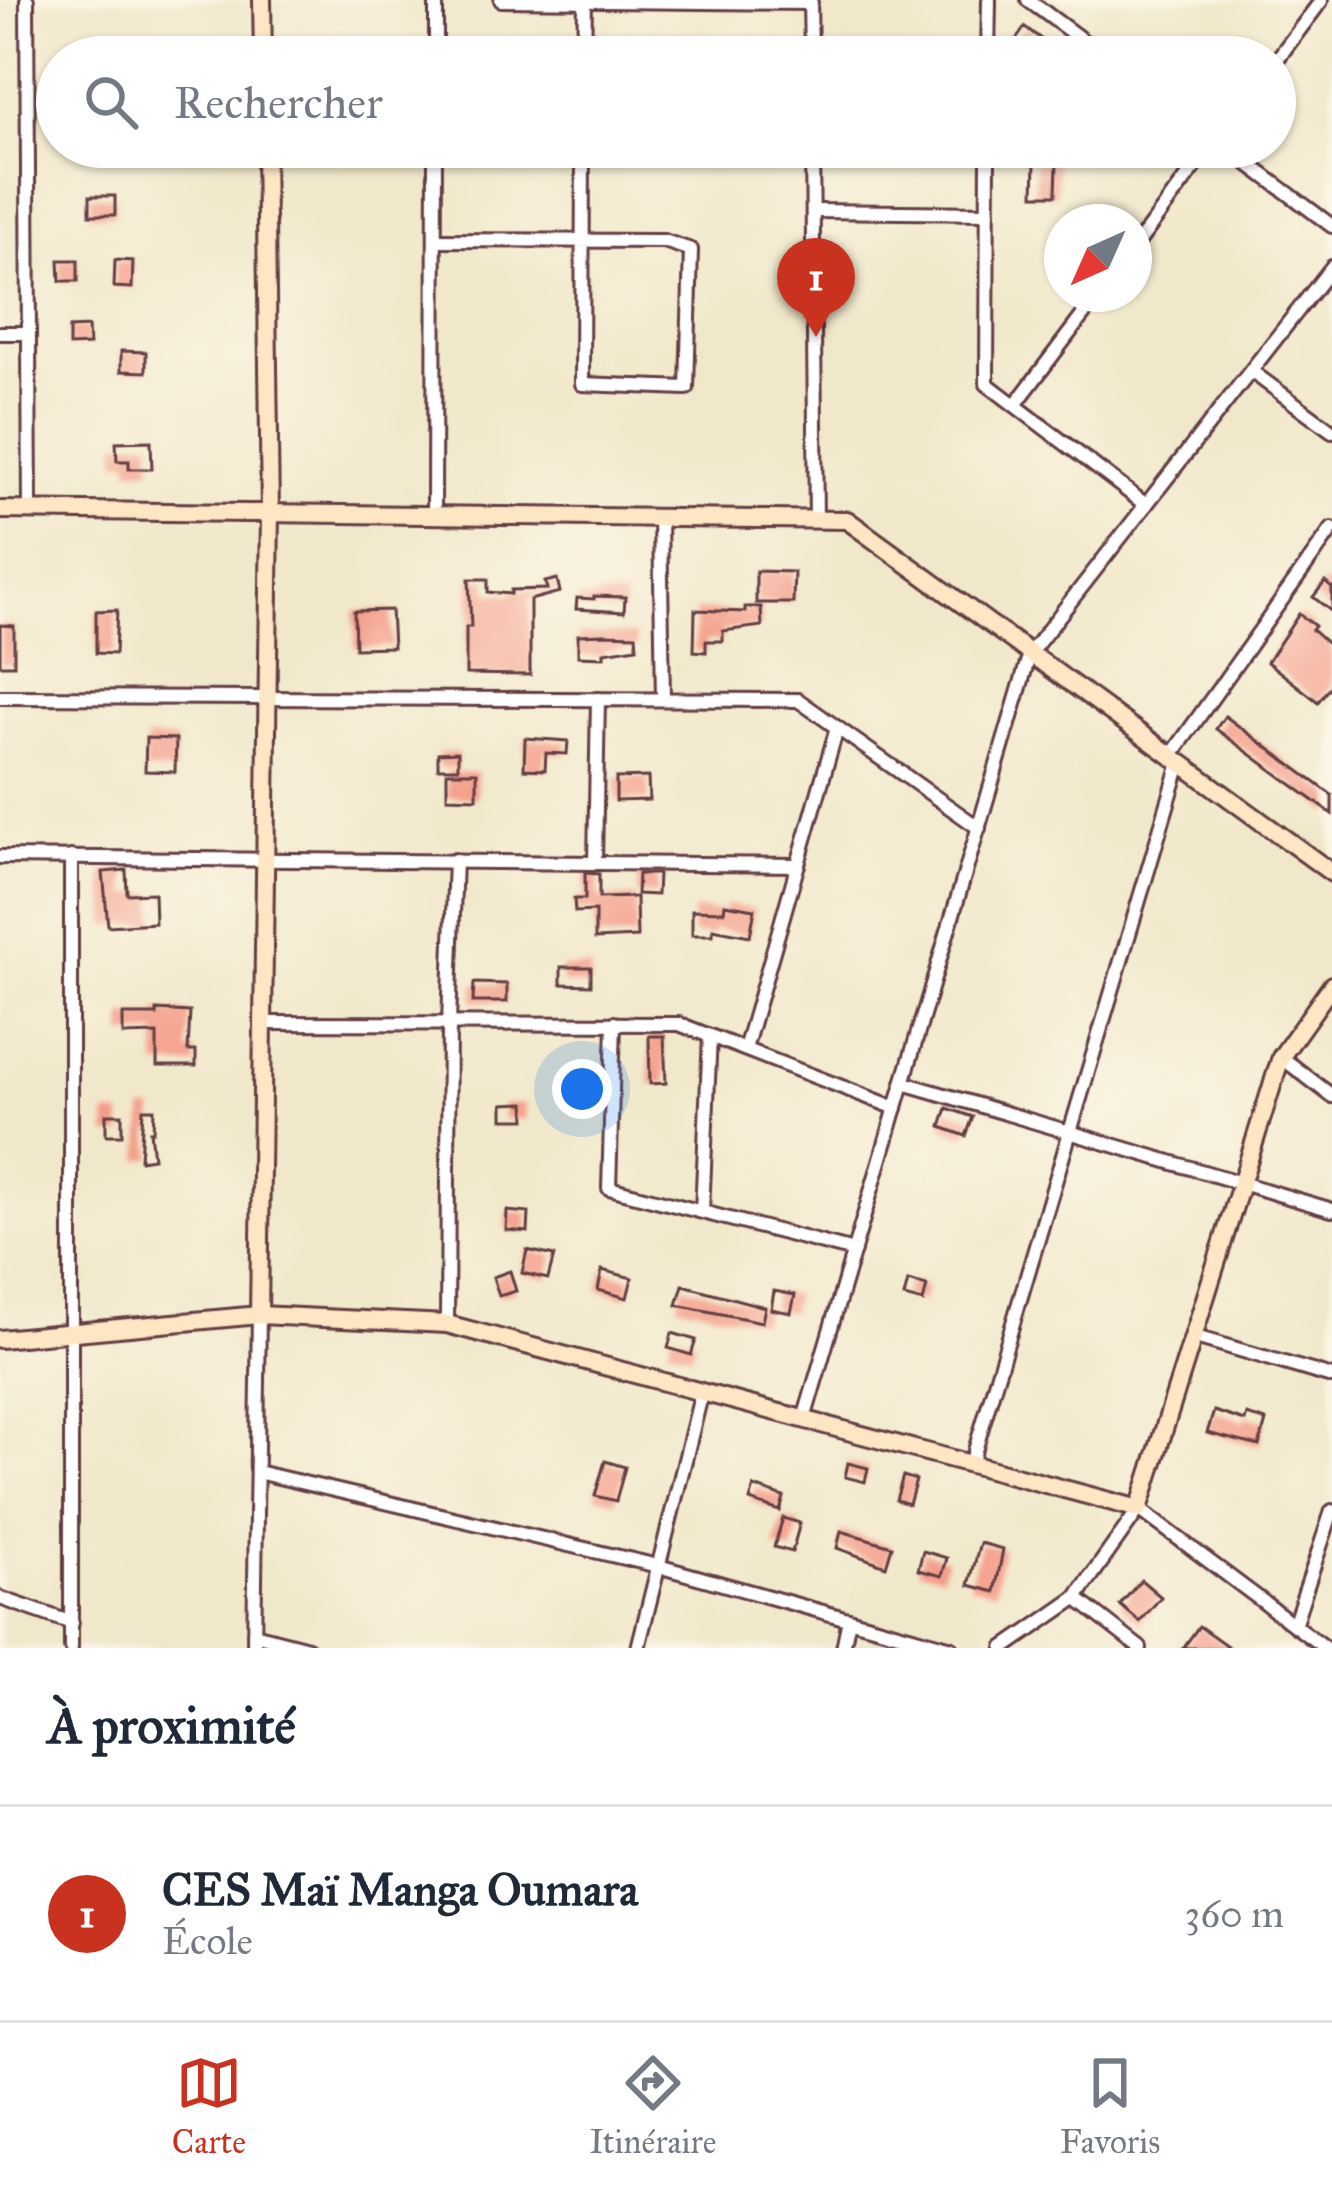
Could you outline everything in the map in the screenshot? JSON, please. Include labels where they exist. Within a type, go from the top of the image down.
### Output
[{"type":"street","points":[[27,0],[30,510]]},
{"type":"street","points":[[262,0],[263,36]]},
{"type":"street","points":[[436,0],[436,36]]},
{"type":"street","points":[[501,0],[811,1],[811,36]]},
{"type":"street","points":[[988,36],[989,0]]},
{"type":"street","points":[[1028,0],[1077,36]]},
{"type":"street","points":[[1294,36],[1321,0],[1332,9]]},
{"type":"street","points":[[584,36],[585,1]]},
{"type":"street","points":[[265,168],[270,513],[254,1641],[308,1648]]},
{"type":"street","points":[[434,515],[436,168]]},
{"type":"street","points":[[435,240],[582,241],[664,241],[692,250],[687,388],[581,384],[582,241],[584,168]]},
{"type":"street","points":[[812,168],[816,520]]},
{"type":"street","points":[[988,168],[987,384],[1146,505]]},
{"type":"street","points":[[1152,224],[1194,168]]},
{"type":"street","points":[[1254,168],[1332,226]]},
{"type":"street","points":[[813,211],[988,213]]},
{"type":"street","points":[[804,1420],[1030,653],[1332,267]]},
{"type":"street","points":[[1015,405],[1085,312]]},
{"type":"street","points":[[0,333],[29,333]]},
{"type":"street","points":[[1251,371],[1332,431]]},
{"type":"street","points":[[0,510],[847,520],[1332,873]]},
{"type":"street","points":[[660,518],[663,699]]},
{"type":"street","points":[[971,1464],[1176,759],[1332,529]]},
{"type":"street","points":[[0,697],[798,700],[979,828]]},
{"type":"street","points":[[595,862],[598,699]]},
{"type":"street","points":[[745,1049],[837,728]]},
{"type":"street","points":[[0,856],[798,866]]},
{"type":"street","points":[[71,857],[71,1648]]},
{"type":"street","points":[[447,1324],[448,1023],[455,860]]},
{"type":"street","points":[[1004,1648],[1076,1598],[1139,1509],[1281,1057],[1332,985]]},
{"type":"street","points":[[263,1023],[679,1024],[896,1108]]},
{"type":"street","points":[[614,1023],[609,1187],[854,1251]]},
{"type":"street","points":[[702,1211],[710,1036]]},
{"type":"street","points":[[1281,1057],[1332,1096]]},
{"type":"street","points":[[904,1083],[1332,1210]]},
{"type":"street","points":[[0,1339],[259,1315],[447,1324],[1139,1509],[1325,1648]]},
{"type":"street","points":[[1192,1336],[1332,1377]]},
{"type":"street","points":[[638,1648],[702,1392]]},
{"type":"street","points":[[256,1472],[658,1566],[952,1648]]},
{"type":"street","points":[[1294,1625],[1332,1511]]},
{"type":"street","points":[[0,1598],[72,1623]]},
{"type":"street","points":[[1076,1598],[1140,1648]]},
{"type":"street","points":[[843,1648],[849,1619]]},
{"type":"building","points":[[1035,168],[1057,168],[1056,195],[1034,195]]},
{"type":"building","points":[[90,196],[115,196],[115,215],[90,215]]},
{"type":"building","points":[[59,260],[78,260],[78,281],[60,281]]},
{"type":"building","points":[[115,260],[133,261],[132,288],[114,287]]},
{"type":"building","points":[[88,327],[89,345],[69,346],[69,328]]},
{"type":"building","points":[[121,351],[146,352],[146,372],[121,371]]},
{"type":"building","points":[[151,441],[152,469],[129,469],[129,461],[117,461],[116,442]]},
{"type":"building","points":[[756,571],[794,572],[793,603],[756,603]]},
{"type":"building","points":[[469,579],[488,579],[488,592],[511,594],[511,590],[547,589],[545,582],[557,579],[560,592],[530,600],[530,675],[466,674]]},
{"type":"building","points":[[1325,582],[1332,588],[1332,612],[1313,597]]},
{"type":"building","points":[[625,597],[624,612],[576,609],[577,598]]},
{"type":"building","points":[[745,607],[761,607],[762,626],[723,631],[723,641],[706,641],[706,652],[694,651],[695,610],[745,612]]},
{"type":"building","points":[[117,610],[115,654],[96,653],[96,611]]},
{"type":"building","points":[[391,610],[393,647],[355,648],[354,611]]},
{"type":"building","points":[[1299,614],[1332,648],[1332,684],[1318,702],[1267,662]]},
{"type":"building","points":[[0,625],[14,626],[14,665],[0,665]]},
{"type":"building","points":[[578,635],[636,635],[637,647],[604,652],[604,657],[578,656]]},
{"type":"building","points":[[1225,716],[1332,795],[1332,814],[1216,729]]},
{"type":"building","points":[[146,738],[176,739],[175,772],[145,771]]},
{"type":"building","points":[[525,738],[568,741],[567,754],[546,753],[545,770],[524,769]]},
{"type":"building","points":[[458,752],[458,768],[438,768],[438,753]]},
{"type":"building","points":[[447,772],[477,772],[477,798],[447,797]]},
{"type":"building","points":[[648,777],[649,800],[616,801],[616,778]]},
{"type":"building","points":[[126,870],[127,894],[154,893],[155,923],[108,926],[103,872]]},
{"type":"building","points":[[585,873],[599,874],[599,898],[636,897],[637,937],[595,939],[595,911],[575,912],[574,899],[585,899]]},
{"type":"building","points":[[638,874],[658,874],[657,895],[637,894]]},
{"type":"building","points":[[725,904],[755,909],[750,936],[713,929],[713,935],[692,935],[692,910],[724,911]]},
{"type":"building","points":[[561,967],[591,967],[591,985],[561,984]]},
{"type":"building","points":[[474,983],[507,984],[507,1002],[473,1002]]},
{"type":"building","points":[[157,1010],[190,1012],[188,1051],[196,1051],[196,1066],[157,1066],[157,1034],[123,1035],[123,1015],[157,1015]]},
{"type":"building","points":[[649,1036],[664,1036],[666,1083],[650,1084]]},
{"type":"building","points":[[525,1103],[526,1119],[503,1119],[503,1104]]},
{"type":"building","points":[[947,1108],[973,1117],[966,1136],[941,1127]]},
{"type":"building","points":[[143,1109],[154,1109],[153,1158],[140,1160]]},
{"type":"building","points":[[106,1114],[122,1114],[122,1135],[106,1135]]},
{"type":"building","points":[[507,1211],[529,1213],[528,1232],[506,1230]]},
{"type":"building","points":[[527,1250],[554,1256],[548,1279],[522,1273]]},
{"type":"building","points":[[602,1270],[632,1278],[627,1298],[598,1290]]},
{"type":"building","points":[[510,1271],[516,1291],[499,1296],[493,1277]]},
{"type":"building","points":[[908,1281],[927,1286],[923,1302],[904,1297]]},
{"type":"building","points":[[683,1285],[765,1307],[762,1322],[677,1305]]},
{"type":"building","points":[[774,1291],[795,1295],[791,1313],[771,1309]]},
{"type":"building","points":[[672,1333],[696,1340],[691,1355],[668,1348]]},
{"type":"building","points":[[1214,1411],[1245,1421],[1247,1415],[1266,1421],[1259,1446],[1207,1433]]},
{"type":"building","points":[[605,1461],[625,1467],[616,1501],[595,1496]]},
{"type":"building","points":[[848,1463],[868,1468],[865,1482],[845,1477]]},
{"type":"building","points":[[903,1476],[916,1480],[909,1504],[896,1500]]},
{"type":"building","points":[[754,1487],[784,1497],[780,1511],[750,1501]]},
{"type":"building","points":[[783,1518],[800,1523],[792,1552],[774,1547]]},
{"type":"building","points":[[841,1531],[892,1546],[886,1566],[837,1548]]},
{"type":"building","points":[[980,1543],[1003,1549],[995,1592],[969,1585]]},
{"type":"building","points":[[923,1551],[947,1558],[942,1576],[918,1570]]},
{"type":"building","points":[[1141,1580],[1161,1597],[1140,1622],[1120,1605]]},
{"type":"building","points":[[1199,1626],[1230,1648],[1183,1648]]},
{"type":"place","name":"CES Maï Manga Oumara","points":[[816,337]]}]
